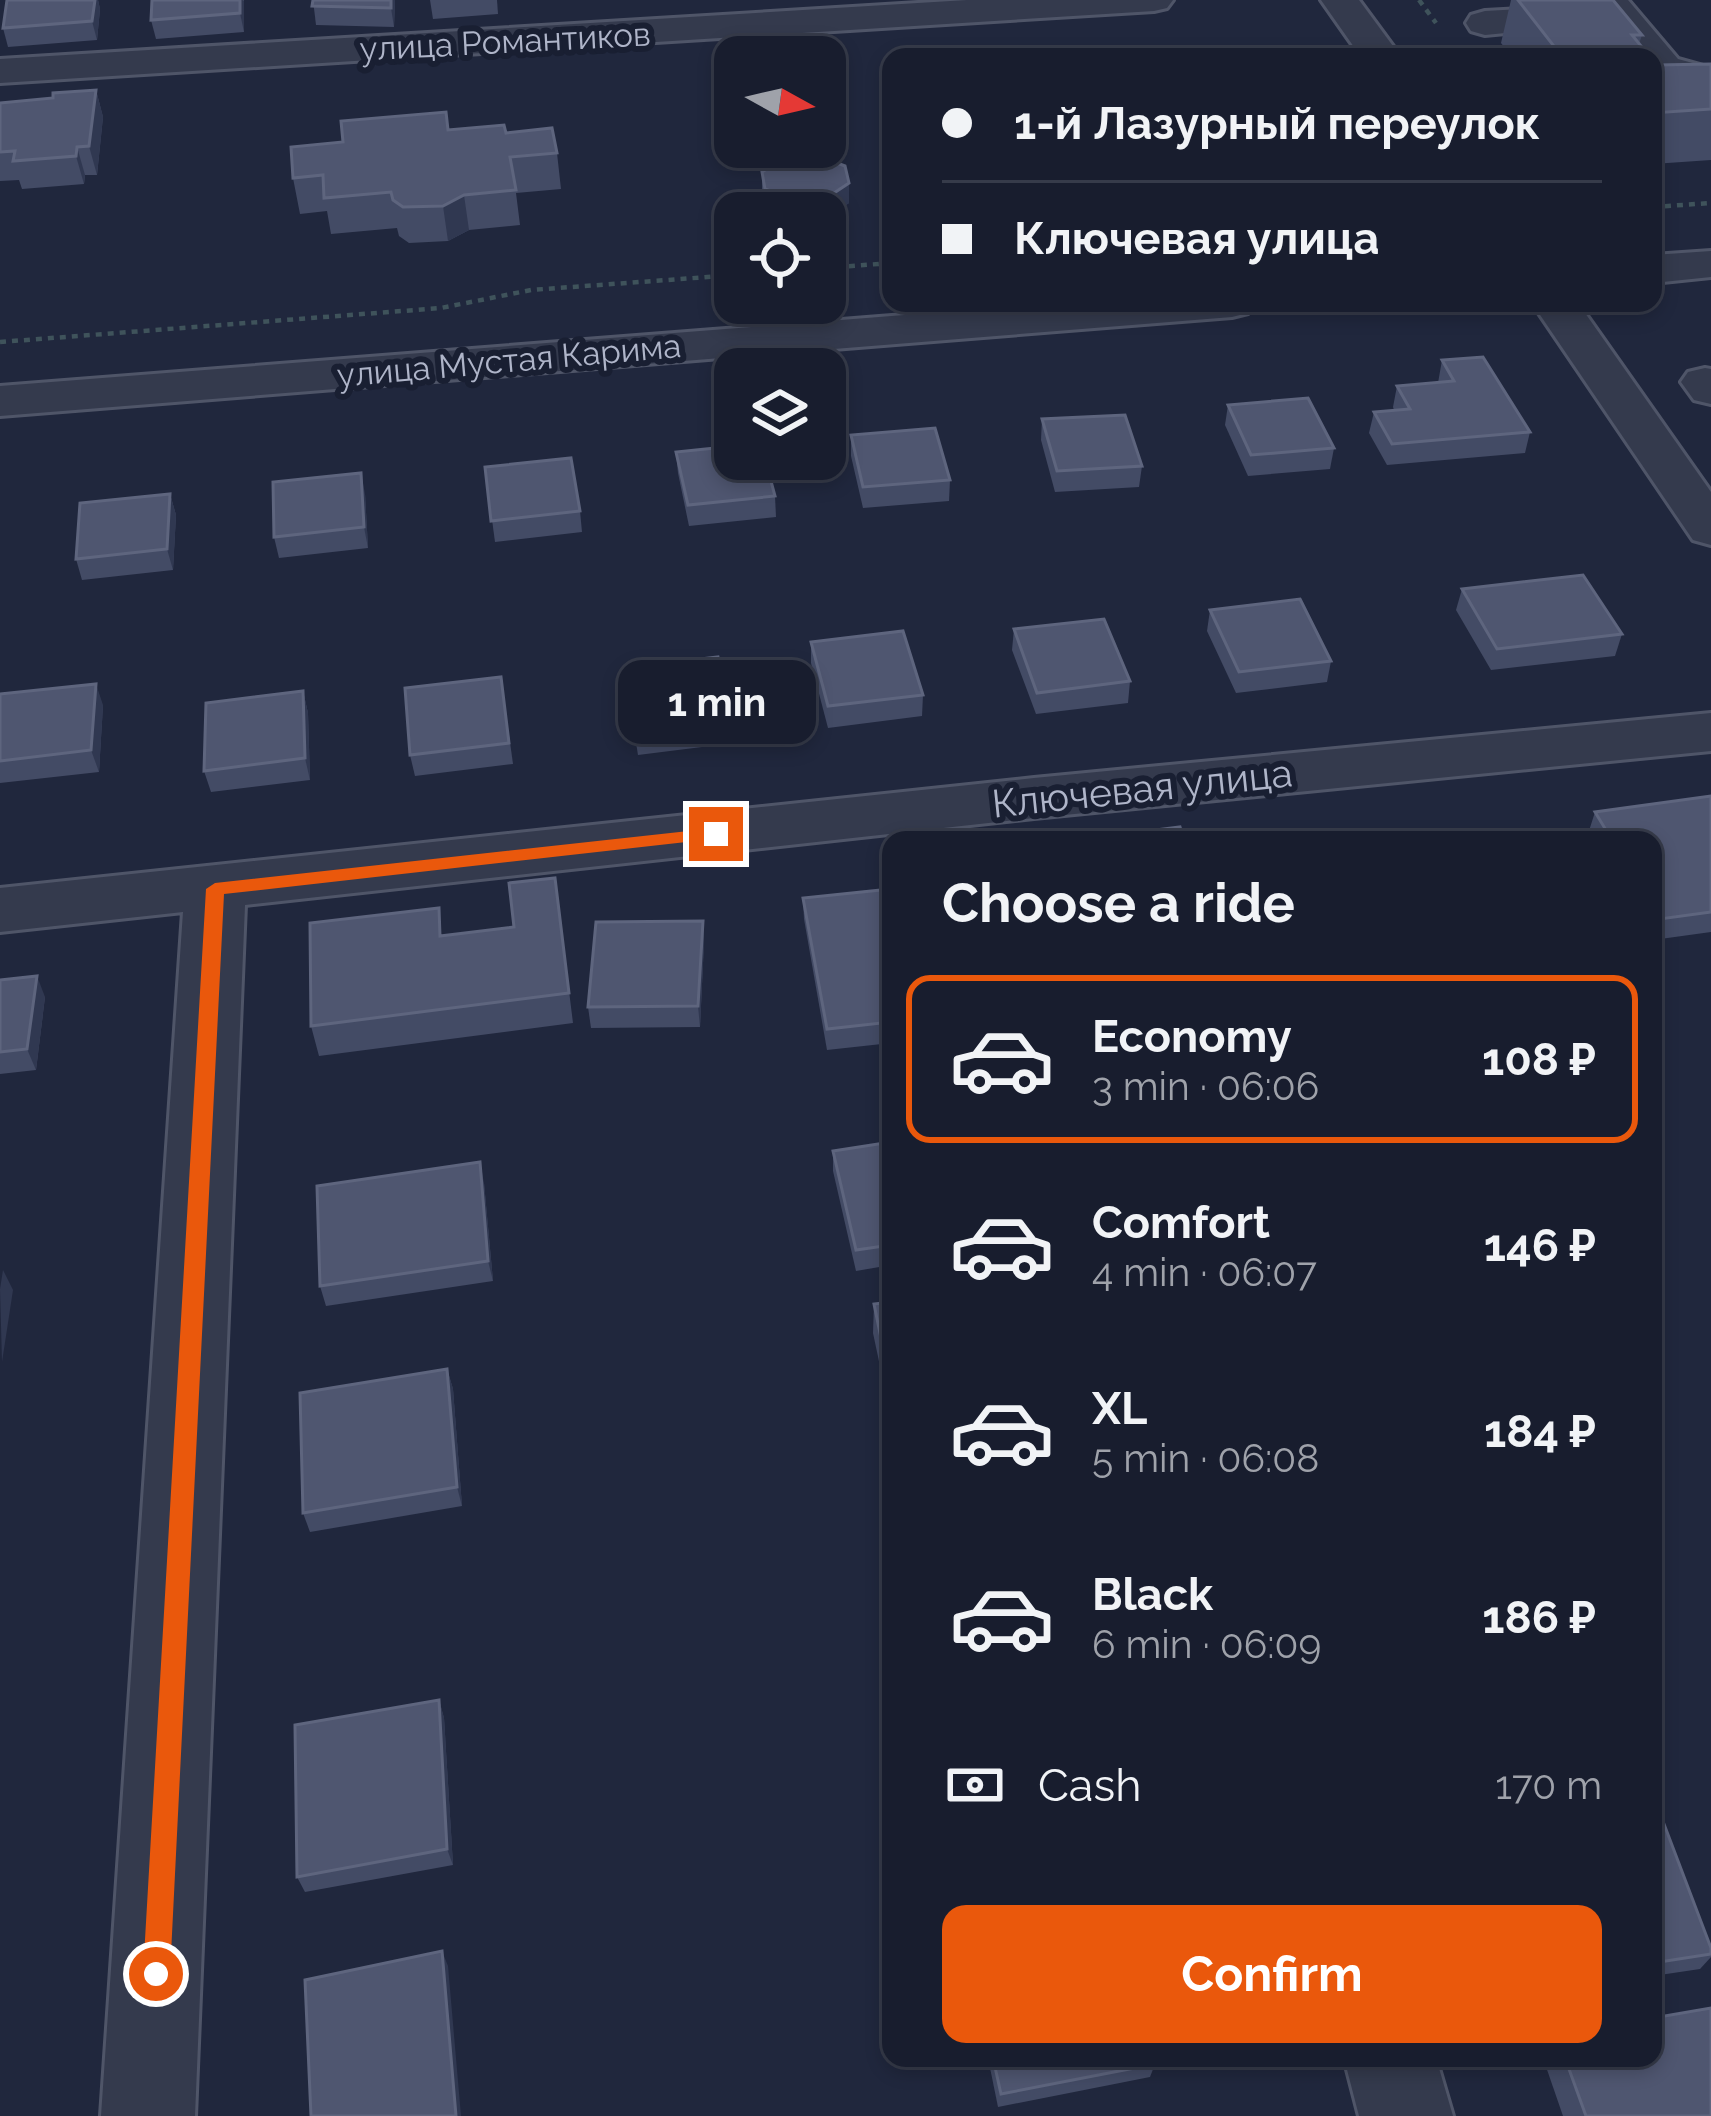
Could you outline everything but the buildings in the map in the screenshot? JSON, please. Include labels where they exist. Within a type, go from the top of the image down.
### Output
[{"type":"street","name":"улица Романтиков","points":[[0,71],[1154,0]]},
{"type":"street","points":[[1340,0],[1375,48]]},
{"type":"street","points":[[1485,23],[1614,7],[1648,48]]},
{"type":"street","points":[[1662,65],[1711,80]]},
{"type":"street","points":[[1662,268],[1711,265]]},
{"type":"street","name":"улица Мустая Карима","points":[[0,401],[1119,312]]},
{"type":"street","points":[[1561,312],[1711,529]]},
{"type":"street","name":"Ключевая улица","points":[[899,831],[1040,819],[1711,732]]},
{"type":"street","name":"Ключевая улица","points":[[0,910],[882,832]]},
{"type":"street","points":[[148,2116],[215,889]]},
{"type":"street","points":[[1392,2067],[1406,2116]]},
{"type":"path","points":[[1662,206],[1711,203]]},
{"type":"path","points":[[846,266],[882,264]]},
{"type":"path","points":[[0,342],[441,308],[531,290],[714,277]]},
{"type":"route","points":[[156,1974],[215,889],[716,834]]}]
